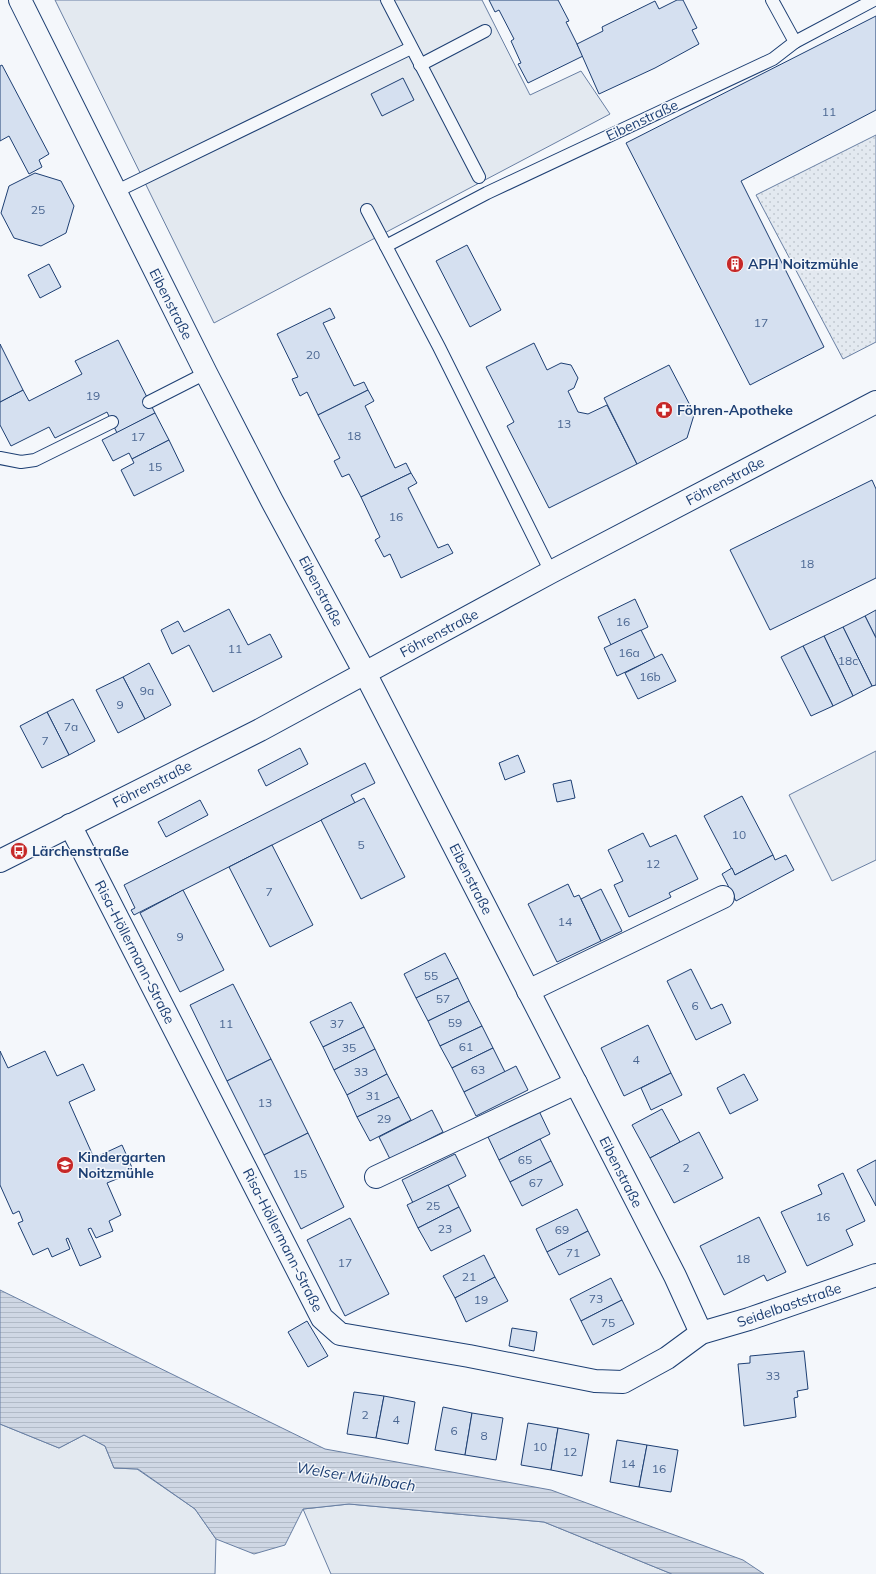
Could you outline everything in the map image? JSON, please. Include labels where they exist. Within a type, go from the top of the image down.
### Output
[{"type":"street","name":"Eibenstraße","points":[[20,0],[206,373],[272,501],[365,673],[675,1276],[701,1332]]},
{"type":"street","name":"Föhrenstraße","points":[[0,861],[260,730],[552,572],[876,402]]},
{"type":"street","name":"Risa-Höllermann-Straße","points":[[70,825],[322,1318],[340,1334],[469,1356],[595,1381],[623,1382],[666,1358],[701,1332]]},
{"type":"street","points":[[528,990],[723,898]]},
{"type":"street","points":[[376,1177],[576,1083]]},
{"type":"street","name":"Seidelbaststraße","points":[[701,1332],[748,1319],[876,1275]]},
{"type":"lane","points":[[387,0],[479,178]]},
{"type":"lane","points":[[772,0],[795,42]]},
{"type":"lane","name":"Eibenstraße","points":[[386,246],[487,193],[773,58],[795,42],[874,0]]},
{"type":"lane","points":[[420,65],[485,31]]},
{"type":"lane","points":[[115,192],[411,48]]},
{"type":"lane","points":[[367,210],[439,347],[552,572]]},
{"type":"lane","points":[[149,402],[206,373]]},
{"type":"lane","points":[[0,458],[21,462],[35,460],[112,422]]},
{"type":"shaded area","points":[[55,0],[482,0],[530,95],[581,71],[610,114],[214,323]]},
{"type":"shaded area","points":[[876,135],[876,342],[843,359],[756,195]]},
{"type":"shaded area","points":[[876,751],[876,860],[832,881],[789,795]]},
{"type":"shaded area","points":[[0,1424],[59,1448],[84,1435],[105,1446],[114,1468],[137,1469],[195,1509],[216,1539],[215,1574],[0,1574]]},
{"type":"shaded area","points":[[349,1504],[544,1522],[672,1574],[331,1574],[303,1509]]},
{"type":"water","name":"Welser Mühlbach","points":[[0,1290],[325,1449],[551,1490],[743,1560],[764,1574],[672,1574],[544,1522],[349,1504],[303,1509],[285,1545],[254,1554],[216,1539],[195,1509],[138,1469],[114,1468],[105,1446],[84,1435],[59,1448],[0,1424]]},
{"type":"building","points":[[489,0],[558,0],[569,21],[566,22],[583,56],[528,83],[518,64],[521,63],[511,41],[514,39],[499,10],[495,12]]},
{"type":"building","points":[[677,0],[683,0],[697,28],[692,30],[699,44],[655,68],[599,94],[577,44],[603,31],[602,27],[655,1],[659,9]]},
{"type":"building","name":"APH Noitzmühle","points":[[876,16],[876,110],[741,181],[824,347],[750,385],[626,143]]},
{"type":"building","points":[[2,65],[49,154],[39,160],[42,167],[29,174],[9,136],[0,141],[0,66]]},
{"type":"building","points":[[403,78],[414,100],[382,116],[371,94]]},
{"type":"building","points":[[35,173],[61,181],[74,206],[66,233],[41,246],[14,238],[1,213],[9,186]]},
{"type":"building","points":[[467,245],[501,310],[470,327],[436,261]]},
{"type":"building","points":[[49,264],[61,287],[40,298],[28,275]]},
{"type":"building","points":[[330,308],[335,318],[323,323],[354,386],[364,382],[368,390],[318,415],[307,392],[300,396],[292,379],[298,377],[277,334]]},
{"type":"building","points":[[118,340],[155,413],[117,433],[107,412],[55,438],[49,427],[11,446],[0,425],[0,402],[23,390],[29,401],[82,374],[75,361]]},
{"type":"building","points":[[534,343],[547,370],[561,363],[571,365],[578,378],[574,388],[568,391],[578,412],[588,414],[607,405],[637,464],[549,508],[507,426],[514,422],[486,367]]},
{"type":"building","points":[[0,344],[23,390],[0,402]]},
{"type":"building","points":[[669,365],[692,409],[685,413],[694,415],[687,438],[637,464],[604,398]]},
{"type":"building","points":[[368,390],[374,401],[365,406],[395,468],[406,463],[411,473],[361,497],[349,474],[342,477],[334,461],[340,458],[318,415]]},
{"type":"building","points":[[155,413],[169,440],[132,459],[129,453],[113,461],[102,440]]},
{"type":"building","points":[[169,440],[184,471],[134,496],[121,470],[134,463],[132,459]]},
{"type":"building","points":[[411,473],[417,483],[408,488],[438,548],[448,544],[453,553],[401,578],[390,554],[384,557],[375,540],[380,537],[361,497]]},
{"type":"building","points":[[872,480],[876,489],[876,578],[770,630],[730,550]]},
{"type":"building","points":[[635,599],[648,627],[611,645],[598,617]]},
{"type":"building","points":[[229,609],[248,645],[270,634],[282,657],[213,692],[189,645],[172,654],[161,630],[178,621],[184,632]]},
{"type":"building","points":[[876,610],[876,638],[865,616]]},
{"type":"building","points":[[865,616],[876,638],[876,685],[872,686],[843,627]]},
{"type":"building","points":[[843,627],[872,686],[853,696],[824,636]]},
{"type":"building","points":[[641,630],[655,658],[617,676],[604,648]]},
{"type":"building","points":[[824,636],[853,696],[833,706],[803,646]]},
{"type":"building","points":[[803,646],[833,706],[811,716],[781,657]]},
{"type":"building","points":[[662,654],[676,681],[638,699],[625,673]]},
{"type":"building","points":[[149,663],[171,705],[145,719],[123,677]]},
{"type":"building","points":[[123,677],[145,719],[118,733],[96,690]]},
{"type":"building","points":[[73,699],[95,741],[69,755],[47,712]]},
{"type":"building","points":[[47,712],[69,755],[42,768],[20,726]]},
{"type":"building","points":[[300,748],[308,764],[266,786],[258,770]]},
{"type":"building","points":[[518,755],[525,772],[505,780],[499,763]]},
{"type":"building","points":[[365,763],[375,783],[351,795],[355,803],[134,915],[131,910],[135,908],[124,885]]},
{"type":"building","points":[[571,780],[575,798],[557,802],[553,784]]},
{"type":"building","points":[[742,796],[773,855],[735,875],[704,816]]},
{"type":"building","points":[[364,798],[405,877],[361,899],[321,820]]},
{"type":"building","points":[[200,800],[208,815],[166,837],[158,822]]},
{"type":"building","points":[[643,833],[650,847],[676,835],[698,879],[669,893],[671,897],[629,917],[614,885],[623,881],[608,850]]},
{"type":"building","points":[[272,845],[313,925],[270,947],[229,867]]},
{"type":"building","points":[[773,855],[775,860],[786,855],[794,870],[736,901],[722,874],[732,868],[735,875]]},
{"type":"building","points":[[568,884],[574,897],[579,895],[601,941],[557,962],[528,904]]},
{"type":"building","points":[[601,889],[622,931],[601,941],[581,899]]},
{"type":"building","points":[[183,890],[224,970],[180,992],[140,913]]},
{"type":"building","points":[[445,953],[458,978],[416,998],[404,974]]},
{"type":"building","points":[[691,969],[711,1009],[722,1004],[731,1023],[696,1040],[667,981]]},
{"type":"building","points":[[458,978],[469,1001],[428,1021],[416,998]]},
{"type":"building","points":[[233,984],[271,1059],[227,1081],[190,1005]]},
{"type":"building","points":[[469,1001],[482,1026],[440,1046],[428,1021]]},
{"type":"building","points":[[351,1002],[364,1027],[323,1047],[310,1022]]},
{"type":"building","points":[[648,1025],[671,1073],[624,1096],[601,1048]]},
{"type":"building","points":[[482,1026],[493,1048],[452,1068],[440,1046]]},
{"type":"building","points":[[364,1027],[375,1049],[334,1070],[323,1047]]},
{"type":"building","points":[[493,1048],[505,1072],[464,1092],[452,1068]]},
{"type":"building","points":[[375,1049],[387,1074],[347,1095],[334,1070]]},
{"type":"building","name":"Kindergarten Noitzmühle","points":[[0,1051],[8,1068],[45,1051],[57,1076],[83,1064],[95,1090],[69,1102],[94,1158],[122,1145],[134,1172],[107,1183],[121,1215],[109,1221],[113,1231],[96,1238],[91,1228],[88,1229],[101,1257],[80,1266],[68,1238],[66,1239],[70,1249],[52,1257],[48,1248],[33,1255],[18,1223],[23,1221],[19,1211],[13,1214],[0,1185]]},
{"type":"building","points":[[271,1059],[308,1133],[264,1155],[227,1081]]},
{"type":"building","points":[[516,1066],[528,1090],[476,1116],[464,1092]]},
{"type":"building","points":[[671,1073],[682,1095],[651,1110],[641,1088]]},
{"type":"building","points":[[387,1074],[399,1097],[357,1117],[347,1095]]},
{"type":"building","points":[[744,1074],[758,1100],[730,1114],[717,1088]]},
{"type":"building","points":[[399,1097],[411,1120],[370,1141],[357,1117]]},
{"type":"building","points":[[662,1109],[680,1142],[650,1158],[632,1125]]},
{"type":"building","points":[[432,1110],[443,1132],[390,1159],[379,1137]]},
{"type":"building","points":[[539,1111],[550,1134],[499,1160],[488,1137]]},
{"type":"building","points":[[699,1132],[723,1178],[674,1203],[650,1158]]},
{"type":"building","points":[[308,1133],[344,1207],[301,1229],[264,1155]]},
{"type":"building","points":[[540,1139],[551,1161],[510,1182],[499,1160]]},
{"type":"building","points":[[455,1154],[466,1176],[413,1203],[402,1180]]},
{"type":"building","points":[[876,1160],[876,1206],[857,1170]]},
{"type":"building","points":[[551,1161],[563,1185],[522,1206],[510,1182]]},
{"type":"building","points":[[843,1173],[865,1221],[846,1230],[853,1245],[807,1266],[781,1212],[822,1194],[818,1185]]},
{"type":"building","points":[[448,1185],[459,1207],[418,1228],[407,1205]]},
{"type":"building","points":[[459,1207],[471,1231],[431,1251],[418,1228]]},
{"type":"building","points":[[577,1209],[588,1231],[547,1252],[536,1229]]},
{"type":"building","points":[[759,1217],[786,1272],[767,1281],[764,1275],[724,1295],[700,1246]]},
{"type":"building","points":[[350,1218],[389,1294],[345,1316],[307,1240]]},
{"type":"building","points":[[588,1231],[600,1255],[559,1275],[547,1252]]},
{"type":"building","points":[[484,1255],[495,1277],[455,1298],[443,1276]]},
{"type":"building","points":[[495,1277],[508,1301],[466,1322],[455,1298]]},
{"type":"building","points":[[611,1278],[622,1300],[581,1321],[570,1299]]},
{"type":"building","points":[[622,1300],[634,1324],[593,1345],[581,1321]]},
{"type":"building","points":[[307,1321],[328,1356],[308,1367],[288,1332]]},
{"type":"building","points":[[512,1328],[537,1332],[534,1351],[509,1346]]},
{"type":"building","points":[[804,1351],[808,1389],[797,1391],[798,1397],[794,1398],[796,1417],[744,1426],[738,1364],[750,1363],[750,1356]]},
{"type":"building","points":[[354,1392],[384,1396],[376,1438],[347,1434]]},
{"type":"building","points":[[384,1396],[415,1402],[408,1444],[376,1438]]},
{"type":"building","points":[[443,1407],[472,1413],[465,1455],[435,1450]]},
{"type":"building","points":[[472,1413],[503,1418],[496,1460],[465,1455]]},
{"type":"building","points":[[528,1423],[558,1428],[551,1470],[521,1465]]},
{"type":"building","points":[[558,1428],[589,1434],[582,1476],[551,1470]]},
{"type":"building","points":[[617,1440],[647,1445],[639,1487],[610,1482]]},
{"type":"building","points":[[647,1445],[678,1450],[671,1492],[639,1487]]},
{"type":"place","name":"APH Noitzmühle","points":[[735,264]]},
{"type":"place","name":"Föhren-Apotheke","points":[[664,410]]},
{"type":"place","name":"Lärchenstraße","points":[[19,851]]},
{"type":"place","name":"Kindergarten Noitzmühle","points":[[65,1165]]}]
